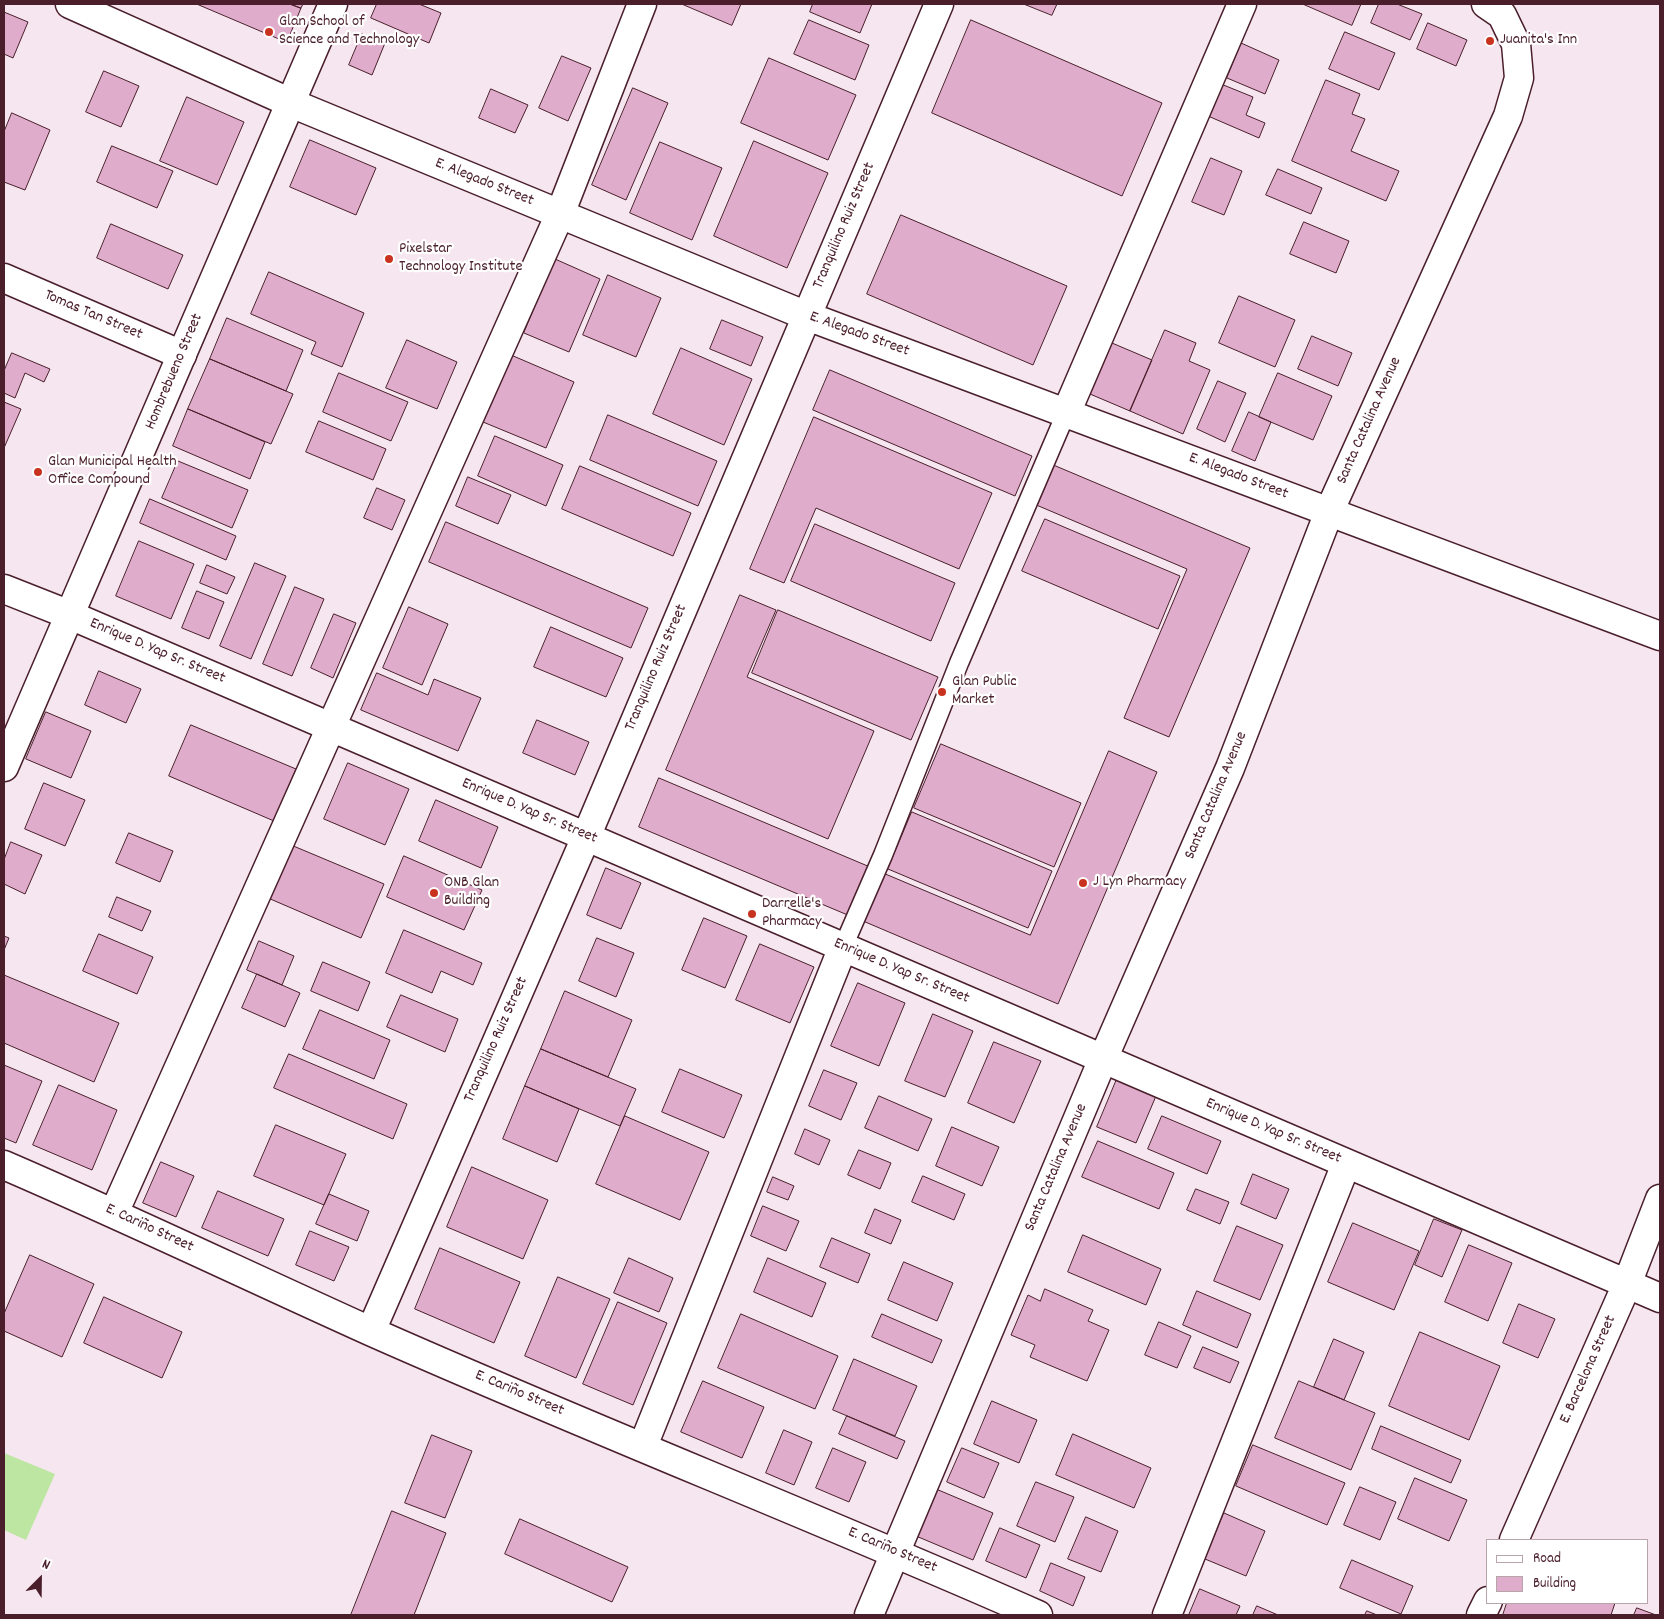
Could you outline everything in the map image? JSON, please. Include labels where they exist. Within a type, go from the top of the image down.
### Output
[{"type":"street","name":"E. Alegado Street","points":[[70,4],[291,103],[806,316],[1067,412],[1660,636]]},
{"type":"street","name":"Hombrebueno Street","points":[[4,767],[333,4]]},
{"type":"street","points":[[114,1213],[560,214],[642,4]]},
{"type":"street","name":"Tranquilino Ruiz Street","points":[[371,1331],[586,837],[939,4]]},
{"type":"street","points":[[1067,412],[1242,4]]},
{"type":"street","name":"Santa Catalina Avenue","points":[[869,1615],[897,1553],[1103,1059],[1230,768],[1329,512],[1508,116],[1519,78],[1516,44],[1502,15],[1486,4]]},
{"type":"street","name":"Tomas Tan Street","points":[[4,278],[182,355]]},
{"type":"street","name":"Enrique D. Yap Sr. Street","points":[[4,589],[70,615],[1660,1298]]},
{"type":"street","points":[[643,1446],[843,947]]},
{"type":"street","points":[[1167,1615],[1346,1164]]},
{"type":"street","name":"E. Cariño Street","points":[[4,1165],[114,1213],[371,1331],[897,1553],[1038,1615]]},
{"type":"street","name":"E. Barcelona Street","points":[[1514,1539],[1627,1284],[1660,1199]]},
{"type":"lane","points":[[843,947],[883,855],[959,663],[1067,412]]},
{"type":"green space","points":[[4,1453],[55,1474],[26,1540],[4,1530]]},
{"type":"building","points":[[197,4],[290,4],[301,8],[287,42]]},
{"type":"building","points":[[290,4],[303,4],[301,8]]},
{"type":"building","points":[[377,4],[419,4],[441,13],[429,43],[371,18]]},
{"type":"building","points":[[682,4],[741,4],[732,25]]},
{"type":"building","points":[[813,4],[872,4],[860,33],[810,12]]},
{"type":"building","points":[[1024,4],[1057,4],[1052,15]]},
{"type":"building","points":[[1303,4],[1361,4],[1352,25]]},
{"type":"building","points":[[1379,4],[1397,4],[1422,14],[1410,40],[1371,23]]},
{"type":"building","points":[[4,12],[28,22],[13,58],[4,54]]},
{"type":"building","points":[[809,20],[869,45],[855,80],[794,54]]},
{"type":"building","points":[[971,20],[1162,103],[1122,196],[932,113]]},
{"type":"building","points":[[1428,23],[1467,40],[1456,66],[1417,49]]},
{"type":"building","points":[[1345,32],[1395,53],[1379,90],[1329,69]]},
{"type":"building","points":[[362,34],[385,43],[372,75],[349,65]]},
{"type":"building","points":[[1241,43],[1279,60],[1265,94],[1227,78]]},
{"type":"building","points":[[562,56],[591,68],[568,121],[539,108]]},
{"type":"building","points":[[769,58],[856,95],[828,160],[741,123]]},
{"type":"building","points":[[104,71],[139,86],[121,127],[86,112]]},
{"type":"building","points":[[1326,80],[1360,94],[1352,114],[1365,119],[1351,151],[1399,171],[1386,201],[1292,161]]},
{"type":"building","points":[[1221,84],[1253,97],[1246,115],[1265,123],[1259,138],[1208,116]]},
{"type":"building","points":[[633,88],[668,103],[626,200],[592,185]]},
{"type":"building","points":[[491,89],[528,105],[515,133],[479,118]]},
{"type":"building","points":[[187,97],[244,122],[217,185],[160,161]]},
{"type":"building","points":[[12,113],[50,130],[25,190],[4,182],[4,132]]},
{"type":"building","points":[[310,140],[376,168],[356,215],[290,187]]},
{"type":"building","points":[[754,141],[828,173],[787,268],[714,236]]},
{"type":"building","points":[[660,142],[722,168],[692,240],[630,213]]},
{"type":"building","points":[[112,146],[173,171],[157,208],[97,182]]},
{"type":"building","points":[[1211,158],[1242,171],[1224,215],[1192,202]]},
{"type":"building","points":[[1278,169],[1322,188],[1311,214],[1266,195]]},
{"type":"building","points":[[901,215],[1067,286],[1033,365],[867,294]]},
{"type":"building","points":[[1304,222],[1349,241],[1336,273],[1290,254]]},
{"type":"building","points":[[111,224],[183,255],[168,289],[97,258]]},
{"type":"building","points":[[555,259],[600,279],[569,352],[524,333]]},
{"type":"building","points":[[269,272],[364,313],[342,367],[311,354],[316,342],[251,314]]},
{"type":"building","points":[[608,275],[661,298],[636,357],[583,335]]},
{"type":"building","points":[[1239,296],[1295,320],[1275,367],[1219,343]]},
{"type":"building","points":[[227,318],[303,350],[286,391],[210,359]]},
{"type":"building","points":[[722,320],[763,337],[751,366],[710,349]]},
{"type":"building","points":[[1165,330],[1196,343],[1189,361],[1210,370],[1183,434],[1130,411]]},
{"type":"building","points":[[1312,336],[1352,353],[1338,386],[1298,369]]},
{"type":"building","points":[[407,340],[457,362],[437,409],[386,388]]},
{"type":"building","points":[[1112,343],[1152,360],[1130,411],[1090,394]]},
{"type":"building","points":[[681,348],[752,379],[724,445],[653,414]]},
{"type":"building","points":[[12,353],[50,369],[44,382],[25,373],[15,398],[4,393],[4,371]]},
{"type":"building","points":[[511,355],[574,382],[546,448],[483,422]]},
{"type":"building","points":[[210,359],[293,394],[271,444],[188,409]]},
{"type":"building","points":[[830,370],[1032,456],[1015,496],[813,410]]},
{"type":"building","points":[[339,373],[408,402],[391,441],[323,412]]},
{"type":"building","points":[[1278,373],[1332,396],[1313,440],[1259,417]]},
{"type":"building","points":[[1218,381],[1246,393],[1225,442],[1197,429]]},
{"type":"building","points":[[4,402],[21,409],[4,448]]},
{"type":"building","points":[[188,409],[265,442],[250,479],[173,446]]},
{"type":"building","points":[[1249,412],[1271,422],[1255,461],[1232,451]]},
{"type":"building","points":[[608,415],[717,461],[698,506],[590,460]]},
{"type":"building","points":[[814,417],[992,493],[959,569],[816,508],[784,583],[750,569]]},
{"type":"building","points":[[319,421],[386,449],[373,480],[306,452]]},
{"type":"building","points":[[495,436],[563,465],[546,506],[478,476]]},
{"type":"building","points":[[178,461],[248,490],[232,528],[162,498]]},
{"type":"building","points":[[1051,464],[1250,548],[1169,737],[1124,718],[1187,569],[1034,504]]},
{"type":"building","points":[[580,466],[691,513],[673,556],[562,509]]},
{"type":"building","points":[[468,477],[511,495],[498,524],[456,506]]},
{"type":"building","points":[[377,488],[405,500],[392,530],[364,518]]},
{"type":"building","points":[[150,499],[236,536],[226,560],[140,523]]},
{"type":"building","points":[[1045,519],[1180,576],[1158,629],[1022,571]]},
{"type":"building","points":[[446,522],[648,608],[631,648],[429,562]]},
{"type":"building","points":[[815,524],[955,583],[931,641],[791,581]]},
{"type":"building","points":[[139,541],[194,564],[171,619],[116,596]]},
{"type":"building","points":[[255,563],[286,576],[251,659],[220,646]]},
{"type":"building","points":[[207,565],[235,577],[227,594],[200,583]]},
{"type":"building","points":[[295,587],[324,599],[292,676],[263,664]]},
{"type":"building","points":[[197,591],[224,602],[209,639],[182,628]]},
{"type":"building","points":[[740,595],[776,610],[747,677],[874,731],[828,839],[666,770]]},
{"type":"building","points":[[409,607],[448,624],[422,685],[383,668]]},
{"type":"building","points":[[778,610],[938,677],[911,740],[752,673]]},
{"type":"building","points":[[334,614],[356,623],[333,678],[311,668]]},
{"type":"building","points":[[551,627],[623,658],[606,697],[534,667]]},
{"type":"building","points":[[99,671],[141,689],[126,723],[85,705]]},
{"type":"building","points":[[377,673],[428,695],[434,679],[481,698],[458,751],[361,710]]},
{"type":"building","points":[[46,712],[91,731],[71,778],[26,759]]},
{"type":"building","points":[[537,720],[589,742],[575,775],[523,753]]},
{"type":"building","points":[[191,725],[296,769],[274,821],[169,776]]},
{"type":"building","points":[[941,744],[1081,803],[1054,867],[914,808]]},
{"type":"building","points":[[1109,751],[1157,772],[1058,1004],[863,921],[883,873],[1030,935]]},
{"type":"building","points":[[348,763],[409,789],[385,845],[324,819]]},
{"type":"building","points":[[659,778],[870,867],[850,916],[639,827]]},
{"type":"building","points":[[44,783],[85,800],[65,846],[25,829]]},
{"type":"building","points":[[436,800],[498,827],[481,868],[419,841]]},
{"type":"building","points":[[912,812],[1052,871],[1028,928],[888,869]]},
{"type":"building","points":[[129,833],[173,851],[160,882],[116,863]]},
{"type":"building","points":[[11,842],[42,855],[25,894],[4,884],[4,860]]},
{"type":"building","points":[[291,845],[384,884],[361,938],[268,898]]},
{"type":"building","name":"ONB Glan Building","points":[[404,856],[482,890],[464,930],[387,897]]},
{"type":"building","points":[[606,868],[641,883],[621,929],[587,915]]},
{"type":"building","points":[[117,897],[151,911],[142,931],[109,917]]},
{"type":"building","points":[[704,918],[747,936],[725,988],[682,970]]},
{"type":"building","points":[[404,930],[482,963],[473,985],[441,971],[432,993],[386,973]]},
{"type":"building","points":[[99,934],[153,957],[137,994],[83,971]]},
{"type":"building","points":[[4,936],[9,938],[4,950]]},
{"type":"building","points":[[597,938],[634,953],[616,997],[579,981]]},
{"type":"building","points":[[259,941],[294,956],[282,985],[247,970]]},
{"type":"building","points":[[760,944],[814,967],[790,1023],[736,1000]]},
{"type":"building","points":[[323,962],[370,982],[358,1011],[311,991]]},
{"type":"building","points":[[257,974],[300,993],[285,1027],[242,1008]]},
{"type":"building","points":[[4,975],[119,1023],[94,1082],[4,1043]]},
{"type":"building","points":[[858,983],[905,1003],[879,1066],[831,1046]]},
{"type":"building","points":[[565,991],[632,1020],[608,1077],[541,1049]]},
{"type":"building","points":[[401,995],[458,1019],[445,1052],[387,1027]]},
{"type":"building","points":[[320,1010],[390,1040],[374,1079],[303,1049]]},
{"type":"building","points":[[933,1014],[973,1031],[945,1097],[905,1081]]},
{"type":"building","points":[[994,1042],[1041,1061],[1014,1123],[968,1103]]},
{"type":"building","points":[[541,1049],[636,1089],[620,1126],[525,1086]]},
{"type":"building","points":[[289,1054],[407,1104],[393,1139],[274,1088]]},
{"type":"building","points":[[4,1065],[42,1081],[16,1143],[4,1138]]},
{"type":"building","points":[[680,1069],[742,1095],[724,1138],[662,1112]]},
{"type":"building","points":[[824,1070],[857,1083],[841,1120],[809,1106]]},
{"type":"building","points":[[1117,1079],[1156,1096],[1136,1143],[1097,1127]]},
{"type":"building","points":[[59,1085],[117,1110],[92,1170],[33,1145]]},
{"type":"building","points":[[525,1086],[579,1109],[557,1162],[503,1139]]},
{"type":"building","points":[[879,1096],[932,1119],[918,1151],[865,1128]]},
{"type":"building","points":[[625,1116],[709,1152],[680,1220],[596,1184]]},
{"type":"building","points":[[1162,1116],[1221,1141],[1207,1174],[1148,1149]]},
{"type":"building","points":[[276,1125],[346,1154],[324,1205],[254,1176]]},
{"type":"building","points":[[952,1127],[999,1147],[982,1186],[936,1166]]},
{"type":"building","points":[[805,1129],[830,1140],[819,1165],[795,1154]]},
{"type":"building","points":[[1098,1141],[1174,1173],[1159,1209],[1082,1177]]},
{"type":"building","points":[[859,1150],[891,1163],[880,1189],[848,1175]]},
{"type":"building","points":[[161,1162],[194,1176],[176,1217],[143,1203]]},
{"type":"building","points":[[472,1167],[548,1200],[523,1259],[447,1227]]},
{"type":"building","points":[[1253,1174],[1289,1189],[1276,1219],[1241,1204]]},
{"type":"building","points":[[923,1176],[965,1194],[954,1220],[912,1202]]},
{"type":"building","points":[[773,1177],[794,1186],[788,1200],[767,1192]]},
{"type":"building","points":[[1196,1189],[1229,1202],[1220,1224],[1187,1210]]},
{"type":"building","points":[[218,1191],[284,1219],[268,1256],[202,1228]]},
{"type":"building","points":[[329,1194],[369,1211],[357,1241],[316,1224]]},
{"type":"building","points":[[763,1206],[799,1221],[786,1251],[751,1236]]},
{"type":"building","points":[[875,1209],[901,1220],[891,1244],[865,1233]]},
{"type":"building","points":[[1434,1219],[1462,1230],[1442,1277],[1415,1265]]},
{"type":"building","points":[[1353,1223],[1419,1251],[1394,1310],[1328,1282]]},
{"type":"building","points":[[1237,1226],[1283,1245],[1260,1300],[1214,1281]]},
{"type":"building","points":[[310,1231],[349,1247],[334,1281],[296,1265]]},
{"type":"building","points":[[1083,1235],[1161,1269],[1146,1305],[1068,1272]]},
{"type":"building","points":[[832,1238],[870,1254],[858,1283],[820,1267]]},
{"type":"building","points":[[1469,1245],[1512,1263],[1488,1321],[1445,1302]]},
{"type":"building","points":[[440,1248],[520,1282],[494,1343],[415,1309]]},
{"type":"building","points":[[30,1255],[94,1284],[62,1357],[4,1331],[4,1314]]},
{"type":"building","points":[[629,1258],[673,1278],[659,1312],[614,1293]]},
{"type":"building","points":[[768,1258],[826,1283],[812,1317],[754,1292]]},
{"type":"building","points":[[904,1262],[953,1283],[937,1321],[888,1300]]},
{"type":"building","points":[[558,1277],[610,1299],[576,1378],[525,1356]]},
{"type":"building","points":[[1045,1289],[1093,1310],[1088,1321],[1109,1330],[1087,1381],[1030,1357],[1035,1345],[1011,1335],[1028,1295],[1040,1301]]},
{"type":"building","points":[[1197,1291],[1251,1314],[1237,1348],[1183,1325]]},
{"type":"building","points":[[104,1297],[182,1332],[162,1378],[84,1343]]},
{"type":"building","points":[[618,1302],[667,1323],[633,1405],[583,1384]]},
{"type":"building","points":[[1519,1304],[1555,1319],[1538,1358],[1503,1343]]},
{"type":"building","points":[[741,1314],[838,1356],[815,1409],[718,1368]]},
{"type":"building","points":[[882,1314],[942,1340],[932,1363],[872,1337]]},
{"type":"building","points":[[1159,1322],[1191,1336],[1177,1368],[1145,1355]]},
{"type":"building","points":[[1420,1332],[1500,1366],[1469,1440],[1389,1406]]},
{"type":"building","points":[[1334,1339],[1364,1352],[1344,1400],[1314,1387]]},
{"type":"building","points":[[1203,1347],[1239,1362],[1230,1383],[1194,1368]]},
{"type":"building","points":[[854,1359],[917,1386],[895,1436],[833,1410]]},
{"type":"building","points":[[703,1381],[764,1407],[742,1458],[681,1432]]},
{"type":"building","points":[[1299,1381],[1375,1413],[1351,1470],[1275,1438]]},
{"type":"building","points":[[992,1401],[1037,1420],[1019,1463],[974,1444]]},
{"type":"building","points":[[847,1416],[905,1441],[897,1459],[839,1434]]},
{"type":"building","points":[[1381,1426],[1461,1460],[1451,1483],[1372,1449]]},
{"type":"building","points":[[784,1430],[812,1442],[794,1485],[766,1473]]},
{"type":"building","points":[[1073,1434],[1151,1468],[1134,1508],[1056,1475]]},
{"type":"building","points":[[432,1435],[472,1451],[445,1518],[405,1503]]},
{"type":"building","points":[[1253,1445],[1345,1483],[1327,1525],[1236,1486]]},
{"type":"building","points":[[833,1448],[866,1462],[849,1502],[816,1488]]},
{"type":"building","points":[[962,1448],[999,1463],[984,1498],[947,1482]]},
{"type":"building","points":[[1415,1478],[1467,1500],[1449,1541],[1398,1519]]},
{"type":"building","points":[[1036,1482],[1074,1497],[1055,1542],[1017,1526]]},
{"type":"building","points":[[1360,1487],[1396,1502],[1380,1540],[1344,1525]]},
{"type":"building","points":[[936,1489],[993,1513],[973,1560],[916,1536]]},
{"type":"building","points":[[392,1511],[446,1533],[414,1615],[351,1615]]},
{"type":"building","points":[[1224,1513],[1265,1531],[1246,1576],[1205,1559]]},
{"type":"building","points":[[1086,1517],[1118,1531],[1101,1572],[1068,1559]]},
{"type":"building","points":[[520,1519],[628,1567],[612,1602],[505,1554]]},
{"type":"building","points":[[1000,1528],[1040,1545],[1026,1578],[986,1561]]},
{"type":"building","points":[[1352,1560],[1413,1586],[1401,1614],[1340,1588]]},
{"type":"building","points":[[1051,1563],[1085,1577],[1073,1606],[1040,1591]]},
{"type":"building","points":[[1200,1589],[1240,1606],[1236,1615],[1189,1615]]},
{"type":"building","points":[[1507,1604],[1615,1604],[1611,1615],[1503,1615]]},
{"type":"building","points":[[1257,1606],[1278,1615],[1253,1615]]},
{"type":"building","points":[[1637,1608],[1656,1615],[1634,1615]]},
{"type":"building","points":[[1367,1611],[1377,1615],[1365,1615]]},
{"type":"place","name":"Glan School of Science and Technology","points":[[269,32]]},
{"type":"place","name":"Juanita's Inn","points":[[1490,41]]},
{"type":"place","name":"Pixelstar Technology Institute","points":[[389,259]]},
{"type":"place","name":"Glan Municipal Health Office Compound","points":[[38,472]]},
{"type":"place","name":"Glan Public Market","points":[[942,692]]},
{"type":"place","name":"J Lyn Pharmacy","points":[[1083,883]]},
{"type":"place","name":"ONB Glan Building","points":[[434,893]]},
{"type":"place","name":"Darrelle's Pharmacy","points":[[752,914]]}]
